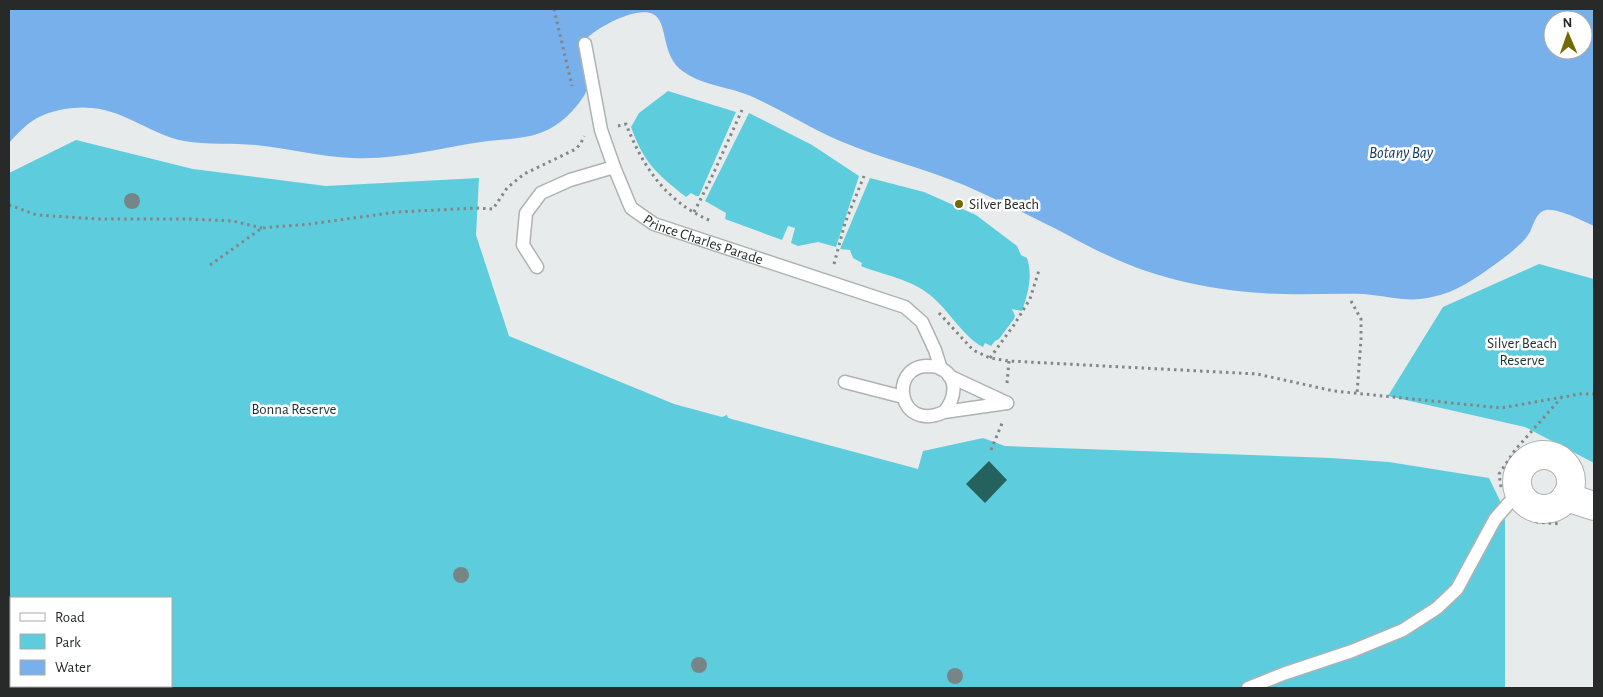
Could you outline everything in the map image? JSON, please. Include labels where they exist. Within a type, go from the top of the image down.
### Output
[{"type":"street","points":[[1539,455],[1548,455],[1556,458],[1569,471],[1571,480],[1566,498],[1552,508],[1543,509],[1534,508],[1527,503],[1515,500],[1518,471],[1530,458],[1539,455]]},
{"type":"street","points":[[1566,498],[1594,506]]},
{"type":"lane","name":"Prince Charles Parade","points":[[585,44],[601,130],[631,208],[654,224],[905,307],[922,322],[945,372]]},
{"type":"lane","points":[[537,267],[523,245],[526,213],[541,193],[570,180],[614,167]]},
{"type":"lane","points":[[922,366],[932,366],[1007,403],[944,412],[924,417],[907,407],[903,398],[902,387],[912,370],[922,366]]},
{"type":"lane","points":[[944,412],[951,404],[954,395],[954,385],[945,372]]},
{"type":"lane","points":[[845,382],[903,398]]},
{"type":"lane","points":[[1248,688],[1352,651],[1403,630],[1437,608],[1457,589],[1495,519],[1515,500]]},
{"type":"path","points":[[554,9],[573,91]]},
{"type":"path","points":[[694,212],[742,110]]},
{"type":"path","points":[[626,124],[635,148],[651,174],[680,204],[708,221],[717,224]]},
{"type":"path","points":[[9,205],[37,215],[233,221],[262,228],[310,224],[397,212],[478,208],[493,210],[507,188],[524,174],[576,149],[581,144],[584,136],[582,127]]},
{"type":"path","points":[[834,264],[845,222],[864,176]]},
{"type":"path","points":[[210,265],[262,228]]},
{"type":"path","points":[[825,261],[840,266]]},
{"type":"path","points":[[990,358],[1030,299],[1039,270]]},
{"type":"path","points":[[1351,301],[1361,319],[1362,339],[1358,394]]},
{"type":"path","points":[[936,310],[974,350],[990,358],[1257,374],[1334,391],[1501,408],[1580,394],[1594,394]]},
{"type":"path","points":[[1007,385],[1009,360]]},
{"type":"path","points":[[1561,398],[1520,444],[1499,474],[1502,492],[1515,500],[1515,512],[1537,522],[1566,525]]},
{"type":"path","points":[[991,450],[1005,417]]},
{"type":"green space","points":[[668,91],[736,112],[699,196],[691,193],[686,197],[652,167],[641,150],[631,127],[639,113]]},
{"type":"green space","points":[[749,113],[812,145],[859,176],[836,247],[818,242],[798,246],[791,243],[795,228],[788,226],[782,240],[725,219],[726,213],[705,201]]},
{"type":"green space","name":"Bonna Reserve","points":[[76,140],[193,169],[326,186],[479,178],[476,235],[509,336],[674,404],[722,417],[727,415],[728,418],[918,469],[923,451],[983,438],[1005,446],[1331,458],[1389,462],[1489,478],[1505,511],[1505,688],[9,688],[9,173]]},
{"type":"green space","points":[[870,178],[924,192],[976,215],[1017,246],[1021,255],[1027,258],[1030,278],[1022,311],[1012,309],[1015,316],[1014,319],[999,339],[991,346],[985,343],[983,347],[976,343],[930,295],[906,281],[861,266],[862,263],[853,258],[850,250],[840,249]]},
{"type":"green space","name":"Silver Beach Reserve","points":[[1539,264],[1594,279],[1594,463],[1525,427],[1388,396],[1443,307]]},
{"type":"water","name":"Botany Bay","points":[[9,9],[1594,9],[1594,226],[1557,211],[1543,211],[1523,241],[1497,263],[1458,288],[1441,295],[1423,299],[1364,294],[1294,294],[1239,291],[1193,284],[1149,272],[1099,251],[964,185],[855,147],[818,131],[753,97],[692,77],[676,66],[671,58],[658,18],[646,12],[627,15],[618,19],[599,29],[586,39],[590,74],[585,94],[560,123],[528,137],[488,141],[387,157],[353,158],[256,145],[184,141],[161,134],[128,118],[92,108],[64,109],[43,115],[25,126],[9,143]]},
{"type":"building","points":[[989,461],[1007,480],[985,503],[966,484]]},
{"type":"place","name":"Silver Beach","points":[[959,204]]}]
